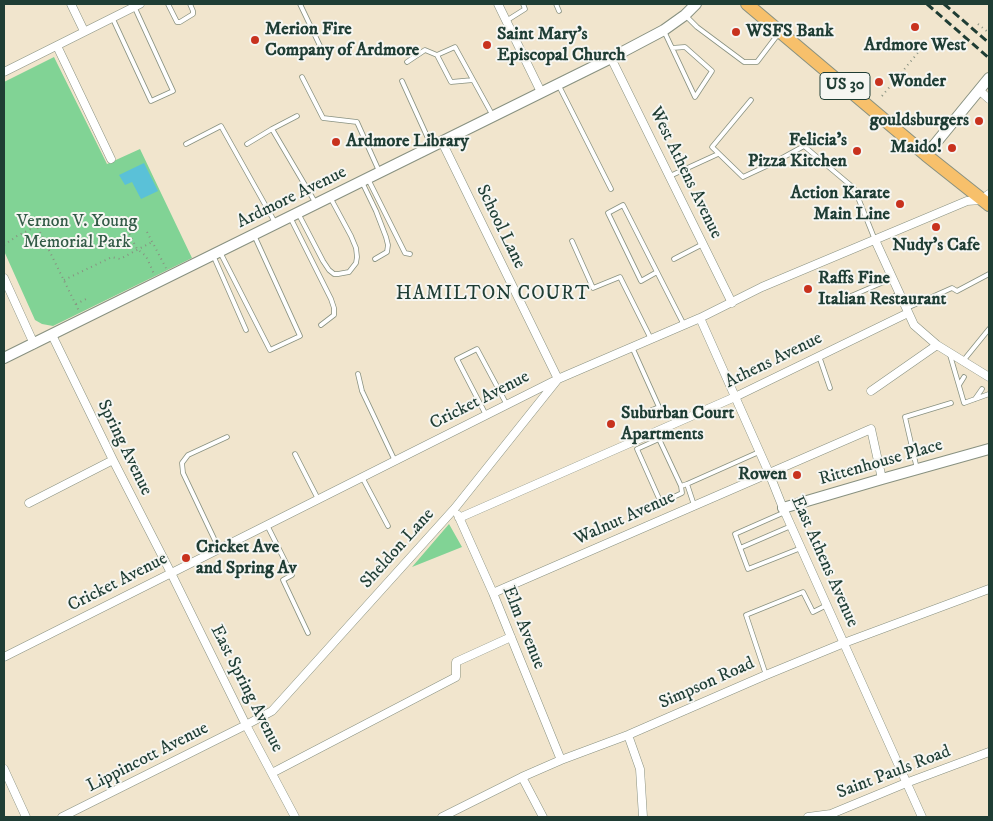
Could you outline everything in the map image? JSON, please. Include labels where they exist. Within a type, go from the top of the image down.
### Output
[{"type":"highway","name":"US 30","points":[[747,4],[926,155],[987,200]]},
{"type":"street","points":[[72,4],[84,31]]},
{"type":"street","points":[[498,4],[540,92]]},
{"type":"street","name":"Ardmore Avenue","points":[[4,358],[611,58],[664,30],[685,15],[696,4]]},
{"type":"street","points":[[4,72],[137,5]]},
{"type":"street","points":[[57,46],[111,159]]},
{"type":"street","name":"West Athens Avenue","points":[[611,58],[732,303]]},
{"type":"street","points":[[926,155],[989,78]]},
{"type":"street","points":[[979,90],[989,99]]},
{"type":"street","name":"School Lane","points":[[442,142],[558,379]]},
{"type":"street","name":"Cricket Avenue","points":[[4,657],[558,379],[700,318],[762,287],[966,201],[987,200]]},
{"type":"street","points":[[876,240],[914,325],[937,345],[989,377]]},
{"type":"street","points":[[4,278],[34,344]]},
{"type":"street","name":"Athens Avenue","points":[[459,518],[735,397],[907,311]]},
{"type":"street","name":"East Athens Avenue","points":[[700,318],[922,817]]},
{"type":"street","name":"Spring Avenue","points":[[52,335],[171,573]]},
{"type":"street","points":[[871,391],[937,345]]},
{"type":"street","name":"Sheldon Lane","points":[[246,725],[272,711],[455,508],[558,379]]},
{"type":"street","name":"Walnut Avenue","points":[[493,593],[871,429],[882,478]]},
{"type":"street","name":"Rittenhouse Place","points":[[784,510],[882,478],[989,449]]},
{"type":"street","points":[[29,503],[113,460]]},
{"type":"street","name":"Elm Avenue","points":[[455,508],[493,593],[561,760]]},
{"type":"street","name":"East Spring Avenue","points":[[171,573],[246,725],[295,817]]},
{"type":"street","name":"Simpson Road","points":[[442,817],[522,777],[561,760],[628,735],[844,643],[989,589]]},
{"type":"street","points":[[272,773],[456,677],[456,662],[511,637]]},
{"type":"street","name":"Lippincott Avenue","points":[[62,817],[246,725]]},
{"type":"street","points":[[628,735],[640,769],[643,817]]},
{"type":"street","name":"Saint Pauls Road","points":[[808,817],[831,814],[989,752]]},
{"type":"street","points":[[4,769],[22,816]]},
{"type":"street","points":[[522,777],[544,817]]},
{"type":"lane","points":[[168,4],[177,22],[193,14],[190,4]]},
{"type":"lane","points":[[300,4],[321,48]]},
{"type":"lane","points":[[506,21],[525,10],[523,4]]},
{"type":"lane","points":[[556,4],[559,11]]},
{"type":"lane","points":[[112,18],[151,101],[173,91],[137,5]]},
{"type":"lane","points":[[685,15],[696,28],[744,62],[757,62],[780,32]]},
{"type":"lane","points":[[664,30],[672,48],[695,97],[712,71],[685,47],[672,48]]},
{"type":"lane","points":[[437,56],[455,47],[493,116]]},
{"type":"lane","points":[[407,62],[425,50],[437,56],[451,82],[473,80]]},
{"type":"lane","points":[[302,76],[323,118],[357,122],[380,172]]},
{"type":"lane","points":[[402,81],[432,147]]},
{"type":"lane","points":[[558,84],[611,189]]},
{"type":"lane","points":[[751,100],[712,147],[718,154],[743,177],[774,163],[804,146],[855,190],[876,240]]},
{"type":"lane","points":[[247,144],[297,116]]},
{"type":"lane","points":[[186,144],[221,126],[275,225]]},
{"type":"lane","points":[[272,129],[316,204]]},
{"type":"lane","points":[[670,176],[718,154]]},
{"type":"lane","points":[[365,180],[405,253],[410,254]]},
{"type":"lane","points":[[365,180],[388,245],[387,252],[375,260]]},
{"type":"lane","points":[[294,215],[329,270],[334,274],[349,272],[356,263],[356,248],[330,197]]},
{"type":"lane","points":[[657,272],[641,280],[608,213],[623,205],[684,325]]},
{"type":"lane","points":[[294,215],[334,308],[334,315],[321,325]]},
{"type":"lane","points":[[216,254],[270,350],[300,336],[254,235]]},
{"type":"lane","points":[[572,242],[593,288],[620,277],[651,339]]},
{"type":"lane","points":[[674,259],[703,244]]},
{"type":"lane","points":[[216,254],[246,330]]},
{"type":"lane","points":[[907,311],[952,288],[957,291],[989,274]]},
{"type":"lane","points":[[851,296],[892,278]]},
{"type":"lane","points":[[879,303],[899,294]]},
{"type":"lane","points":[[963,361],[989,329]]},
{"type":"lane","points":[[632,347],[659,406],[640,415]]},
{"type":"lane","points":[[486,415],[457,360],[477,349],[507,404]]},
{"type":"lane","points":[[949,353],[964,403],[989,394]]},
{"type":"lane","points":[[819,356],[830,388]]},
{"type":"lane","points":[[358,374],[362,391],[395,461]]},
{"type":"lane","points":[[959,385],[964,377]]},
{"type":"lane","points":[[975,399],[982,388]]},
{"type":"lane","points":[[917,469],[905,417],[951,403]]},
{"type":"lane","points":[[219,549],[183,473],[182,464],[188,455],[227,437]]},
{"type":"lane","points":[[659,439],[681,486],[682,493],[661,503],[637,449],[659,439]]},
{"type":"lane","points":[[681,486],[759,452]]},
{"type":"lane","points":[[295,454],[318,499]]},
{"type":"lane","points":[[362,477],[388,526]]},
{"type":"lane","points":[[686,484],[694,505]]},
{"type":"lane","points":[[784,510],[735,534],[748,569],[801,548]]},
{"type":"lane","points":[[267,525],[292,576],[283,580],[308,633]]},
{"type":"lane","points":[[740,548],[791,526]]},
{"type":"lane","points":[[766,675],[746,616],[803,592],[812,612],[827,605]]},
{"type":"path","points":[[978,24],[989,33]]},
{"type":"path","points":[[882,96],[921,49]]},
{"type":"path","points":[[125,225],[137,249],[146,256],[155,276]]},
{"type":"path","points":[[4,245],[37,226],[80,313]]},
{"type":"path","points":[[147,232],[167,270]]},
{"type":"path","points":[[64,280],[112,256],[120,258],[152,242]]},
{"type":"path","points":[[76,304],[88,298]]},
{"type":"green space","name":"Vernon V. Young Memorial Park","points":[[54,57],[107,164],[140,149],[192,258],[53,326],[42,324],[35,320],[4,251],[4,82]]},
{"type":"green space","points":[[449,524],[462,547],[412,567]]},
{"type":"water","points":[[144,163],[158,191],[141,199],[132,182],[125,185],[119,175]]},
{"type":"railway","points":[[927,4],[989,58]]},
{"type":"railway","points":[[944,4],[989,43]]},
{"type":"place","name":"Ardmore West","points":[[915,27]]},
{"type":"place","name":"WSFS Bank","points":[[736,32]]},
{"type":"place","name":"Merion Fire Company of Ardmore","points":[[255,40]]},
{"type":"place","name":"Saint Mary's Episcopal Church","points":[[487,45]]},
{"type":"place","name":"Wonder","points":[[879,82]]},
{"type":"place","name":"gouldsburgers","points":[[979,121]]},
{"type":"place","name":"Ardmore Library","points":[[336,142]]},
{"type":"place","name":"Maido!","points":[[952,148]]},
{"type":"place","name":"Felicia's Pizza Kitchen","points":[[857,151]]},
{"type":"place","name":"Action Karate Main Line","points":[[900,204]]},
{"type":"place","name":"Nudy's Cafe","points":[[936,227]]},
{"type":"place","name":"Raffs Fine Italian Restaurant","points":[[808,289]]},
{"type":"place","name":"Suburban Court Apartments","points":[[611,424]]},
{"type":"place","name":"Rowen","points":[[797,475]]},
{"type":"place","name":"Cricket Ave and Spring Av","points":[[186,558]]},
{"type":"district","name":"HAMILTON COURT","points":[[493,295]]}]
